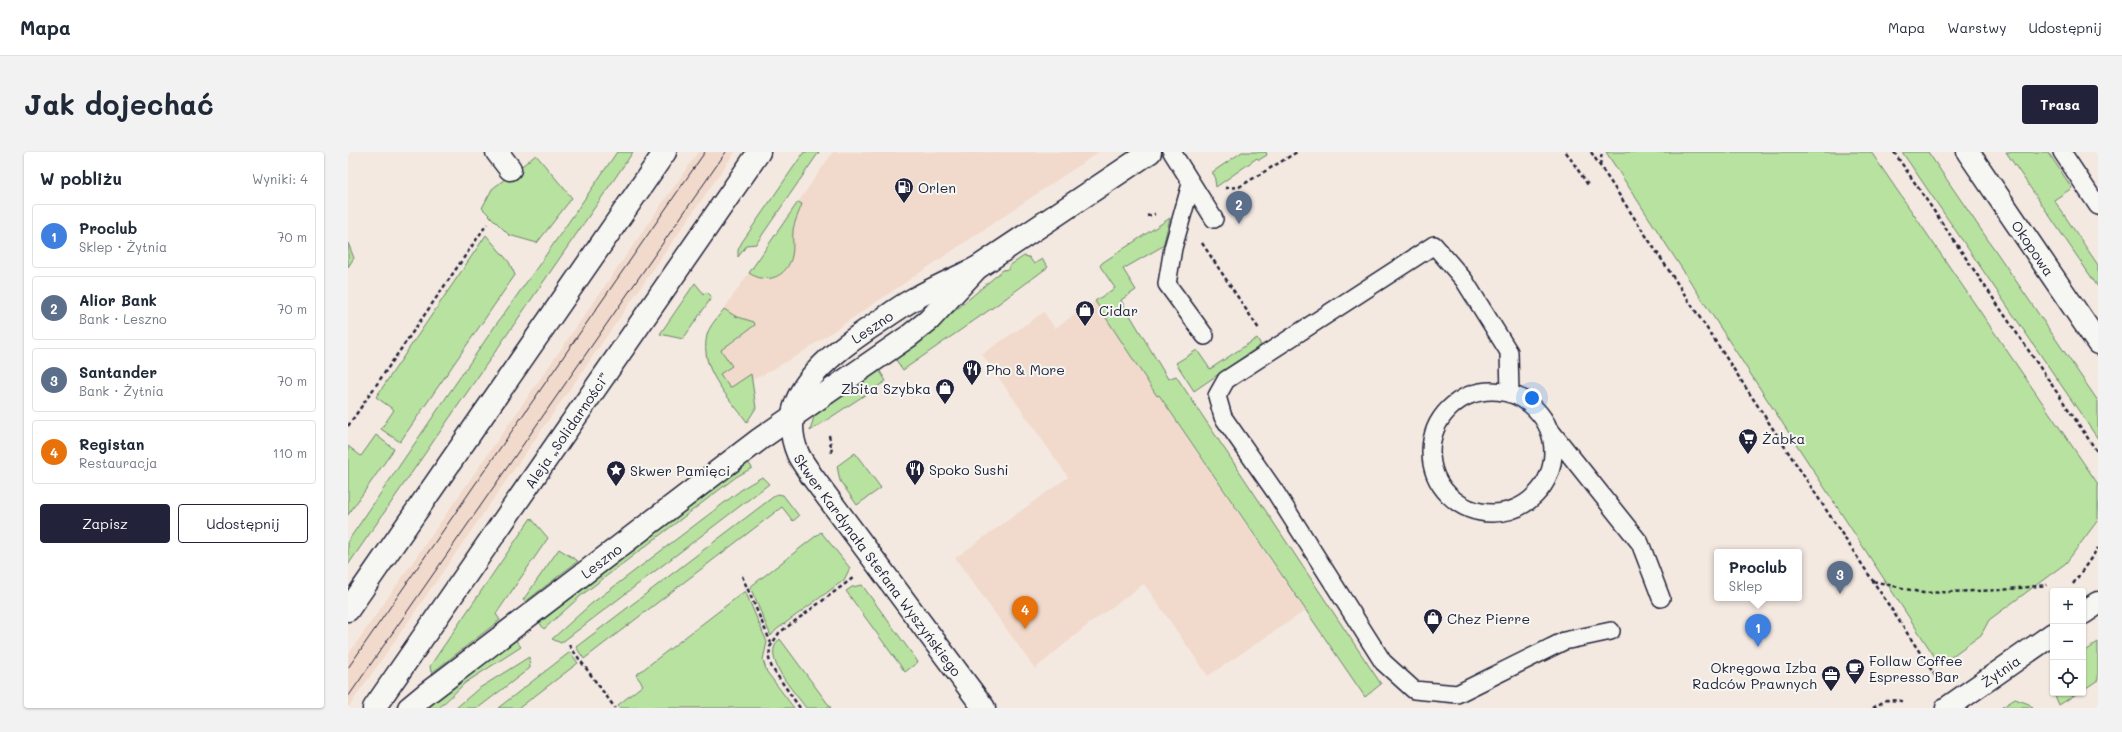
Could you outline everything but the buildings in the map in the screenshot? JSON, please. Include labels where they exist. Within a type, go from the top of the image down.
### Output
[{"type":"main road","points":[[497,152],[510,169]]},
{"type":"main road","points":[[348,610],[664,152]]},
{"type":"main road","name":"Aleja „Solidarności”","points":[[374,708],[759,152]]},
{"type":"main road","name":"Leszno","points":[[794,414],[801,395],[811,376],[832,355],[914,299],[977,268],[1150,152]]},
{"type":"main road","name":"Okopowa","points":[[1968,152],[2098,343]]},
{"type":"main road","name":"Leszno","points":[[409,708],[725,465],[794,414],[890,350],[924,324],[977,268]]},
{"type":"main road","name":"Skwer Kardynała Stefana Wyszyńskiego","points":[[794,414],[794,442],[799,456],[984,708]]},
{"type":"main road","points":[[2086,611],[2098,603]]},
{"type":"main road","name":"Żytnia","points":[[1947,708],[2050,636]]},
{"type":"lane","points":[[1172,152],[1214,219]]},
{"type":"lane","points":[[2062,152],[2098,206]]},
{"type":"lane","points":[[1191,184],[1173,248],[1167,284],[1205,336]]},
{"type":"lane","points":[[1510,394],[1509,352],[1464,280],[1434,245],[1226,380],[1217,396],[1223,417],[1276,493],[1384,662],[1414,690],[1457,694],[1564,641],[1611,632]]},
{"type":"lane","points":[[1548,429],[1552,446],[1552,464],[1546,480],[1536,495],[1522,506],[1506,512],[1489,514],[1477,512],[1456,503],[1444,491],[1438,481],[1430,460],[1431,443],[1436,426],[1446,412],[1459,400],[1476,393],[1493,391],[1510,394],[1526,401],[1539,413],[1548,429],[1640,543],[1661,598]]},
{"type":"path","points":[[1566,152],[1588,184]]},
{"type":"path","points":[[1590,152],[1936,677]]},
{"type":"path","points":[[1599,166],[1602,152]]},
{"type":"path","points":[[1894,152],[2098,453]]},
{"type":"path","points":[[348,426],[486,224]]},
{"type":"path","points":[[1200,240],[1272,349]]},
{"type":"path","points":[[2072,585],[2098,548]]},
{"type":"path","points":[[742,576],[771,644]]},
{"type":"path","points":[[800,708],[770,665],[769,651],[771,644],[779,633],[855,577]]},
{"type":"path","points":[[1874,581],[1923,593],[2001,590],[2047,585]]},
{"type":"path","points":[[569,645],[615,708]]},
{"type":"path","points":[[1873,708],[1886,700],[1902,701]]},
{"type":"shaded area","points":[[698,152],[735,152],[348,708],[348,655]]},
{"type":"shaded area","points":[[833,152],[1099,152],[798,355],[763,375],[725,392],[709,369],[705,358],[707,333]]},
{"type":"shaded area","points":[[1095,301],[1157,396],[1158,395],[1305,611],[1208,676],[1144,584],[1089,624],[1035,669],[955,558],[1068,477],[982,354],[1044,312],[1055,328]]},
{"type":"green space","points":[[617,152],[633,152],[348,565],[348,541],[495,326]]},
{"type":"green space","points":[[804,152],[819,152],[756,244],[747,245],[738,257],[738,250],[742,242]]},
{"type":"green space","points":[[1242,152],[1266,152],[1267,155],[1259,160],[1257,158],[1216,187],[1214,174],[1211,173]]},
{"type":"green space","points":[[1606,152],[1871,152],[2098,484],[2098,520],[2066,563],[1989,620],[1981,635],[1940,665]]},
{"type":"green space","points":[[1902,152],[1928,152],[2098,401],[2098,439]]},
{"type":"green space","points":[[2006,152],[2048,152],[2072,188],[2054,200],[2098,265],[2098,287]]},
{"type":"green space","points":[[536,155],[572,198],[537,243],[509,235],[482,208],[492,189]]},
{"type":"green space","points":[[798,202],[802,204],[795,221],[792,256],[786,269],[781,274],[769,278],[756,277],[749,273]]},
{"type":"green space","points":[[1170,218],[1163,246],[1123,269],[1136,290],[1121,300],[1168,379],[1176,376],[1381,684],[1365,697],[1159,395],[1157,396],[1095,301],[1115,288],[1100,266],[1102,263]]},
{"type":"green space","points":[[486,235],[509,262],[515,275],[400,442],[381,429],[394,410],[376,397]]},
{"type":"green space","points":[[348,243],[354,258],[348,267]]},
{"type":"green space","points":[[1024,256],[1029,257],[1034,264],[1042,259],[1048,267],[998,304],[903,370],[894,357],[937,326],[1003,270],[1009,269],[1009,266]]},
{"type":"green space","points":[[695,283],[704,294],[707,292],[712,297],[683,339],[660,334]]},
{"type":"green space","points":[[724,309],[735,316],[754,322],[755,325],[721,350],[732,366],[720,374],[730,388],[751,374],[756,408],[747,422],[717,382],[707,359],[706,347],[708,332]]},
{"type":"green space","points":[[1257,338],[1261,345],[1194,391],[1176,363],[1197,350],[1210,369]]},
{"type":"green space","points":[[878,368],[886,381],[810,431],[815,413]]},
{"type":"green space","points":[[376,435],[394,449],[348,515],[348,446],[361,456]]},
{"type":"green space","points":[[855,453],[881,488],[857,505],[840,481],[837,466]]},
{"type":"green space","points":[[747,460],[752,468],[736,477],[583,594],[544,629],[537,619]]},
{"type":"green space","points":[[762,477],[769,484],[561,643],[552,639],[591,604],[745,487]]},
{"type":"green space","points":[[777,494],[783,495],[799,516],[793,521],[782,507],[584,659],[576,647]]},
{"type":"green space","points":[[531,518],[548,538],[496,614],[500,620],[433,672],[431,672],[430,666]]},
{"type":"green space","points":[[821,532],[850,568],[844,580],[776,630],[771,636],[750,587]]},
{"type":"green space","points":[[559,549],[578,561],[525,602],[523,600]]},
{"type":"green space","points":[[862,585],[918,662],[905,672],[846,591],[852,587]]},
{"type":"green space","points":[[745,591],[767,642],[763,660],[767,672],[794,708],[620,708],[618,705],[643,685],[636,675]]},
{"type":"green space","points":[[515,639],[521,647],[465,683],[439,708],[426,708]]},
{"type":"green space","points":[[780,639],[831,708],[806,708],[787,684],[776,664],[774,655],[775,646]]},
{"type":"green space","points":[[2098,642],[2098,680],[2086,688],[2086,660],[2086,650]]},
{"type":"green space","points":[[570,652],[578,663],[519,708],[498,708]]},
{"type":"green space","points":[[529,657],[530,668],[478,708],[456,708],[478,689]]},
{"type":"green space","points":[[2055,696],[2073,696],[2059,705]]},
{"type":"green space","points":[[2015,699],[2029,704],[2033,708],[2001,708]]},
{"type":"tram line","points":[[348,668],[705,152]]},
{"type":"tram line","points":[[348,697],[726,152]]},
{"type":"place","name":"Orlen","points":[[904,204]]},
{"type":"place","name":"Alior Bank","points":[[1239,224]]},
{"type":"place","name":"Cidar","points":[[1085,327]]},
{"type":"place","name":"Pho & More","points":[[972,386]]},
{"type":"place","name":"Zbita Szybka","points":[[945,405]]},
{"type":"place","name":"Żabka","points":[[1748,455]]},
{"type":"place","name":"Spoko Sushi","points":[[915,486]]},
{"type":"place","name":"Skwer Pamięci","points":[[616,487]]},
{"type":"place","name":"Santander","points":[[1840,594]]},
{"type":"place","name":"Registan","points":[[1025,629]]},
{"type":"place","name":"Chez Pierre","points":[[1433,635]]},
{"type":"place","name":"Proclub","points":[[1758,647]]},
{"type":"place","name":"Follaw Coffee Espresso Bar","points":[[1855,685]]},
{"type":"place","name":"Okręgowa Izba Radców Prawnych","points":[[1831,692]]}]
